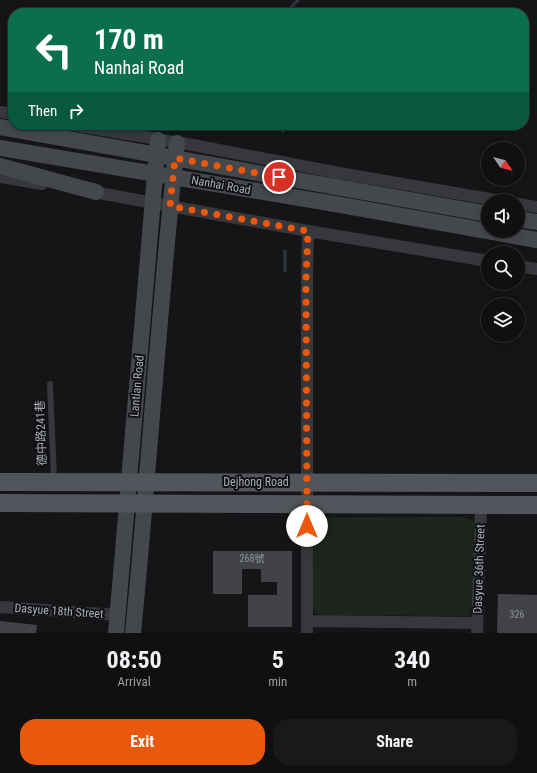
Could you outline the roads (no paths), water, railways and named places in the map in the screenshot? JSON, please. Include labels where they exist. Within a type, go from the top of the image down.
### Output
[{"type":"main road","name":"Dejhong Road","points":[[0,482],[537,483]]},
{"type":"main road","name":"Dejhong Road","points":[[0,503],[537,505]]},
{"type":"street","name":"Nanhai Road","points":[[24,130],[339,173],[481,198]]},
{"type":"street","name":"Nanhai Road","points":[[92,130],[157,147]]},
{"type":"street","name":"Lantian Road","points":[[138,482],[152,203],[156,174],[157,147]]},
{"type":"street","name":"Nanhai Road","points":[[0,148],[537,240]]},
{"type":"street","name":"Nanhai Road","points":[[176,150],[481,213]]},
{"type":"street","name":"Lantian Road","points":[[116,633],[136,503],[176,150]]},
{"type":"street","points":[[0,166],[96,192]]},
{"type":"street","points":[[0,177],[96,192],[308,231],[481,260]]},
{"type":"street","points":[[525,205],[537,207]]},
{"type":"street","points":[[525,220],[537,222]]},
{"type":"street","points":[[308,231],[307,627],[477,628]]},
{"type":"street","points":[[525,267],[537,270]]},
{"type":"street","name":"Lantian Road","points":[[133,633],[136,503]]},
{"type":"street","name":"Dasyue 36th Street","points":[[477,628],[481,505]]},
{"type":"street","name":"Dasyue 18th Street","points":[[0,607],[118,615]]},
{"type":"lane","name":"德中路241巷","points":[[50,384],[54,482]]},
{"type":"waterway","points":[[291,8],[298,0]]},
{"type":"waterway","points":[[285,251],[285,271]]}]
